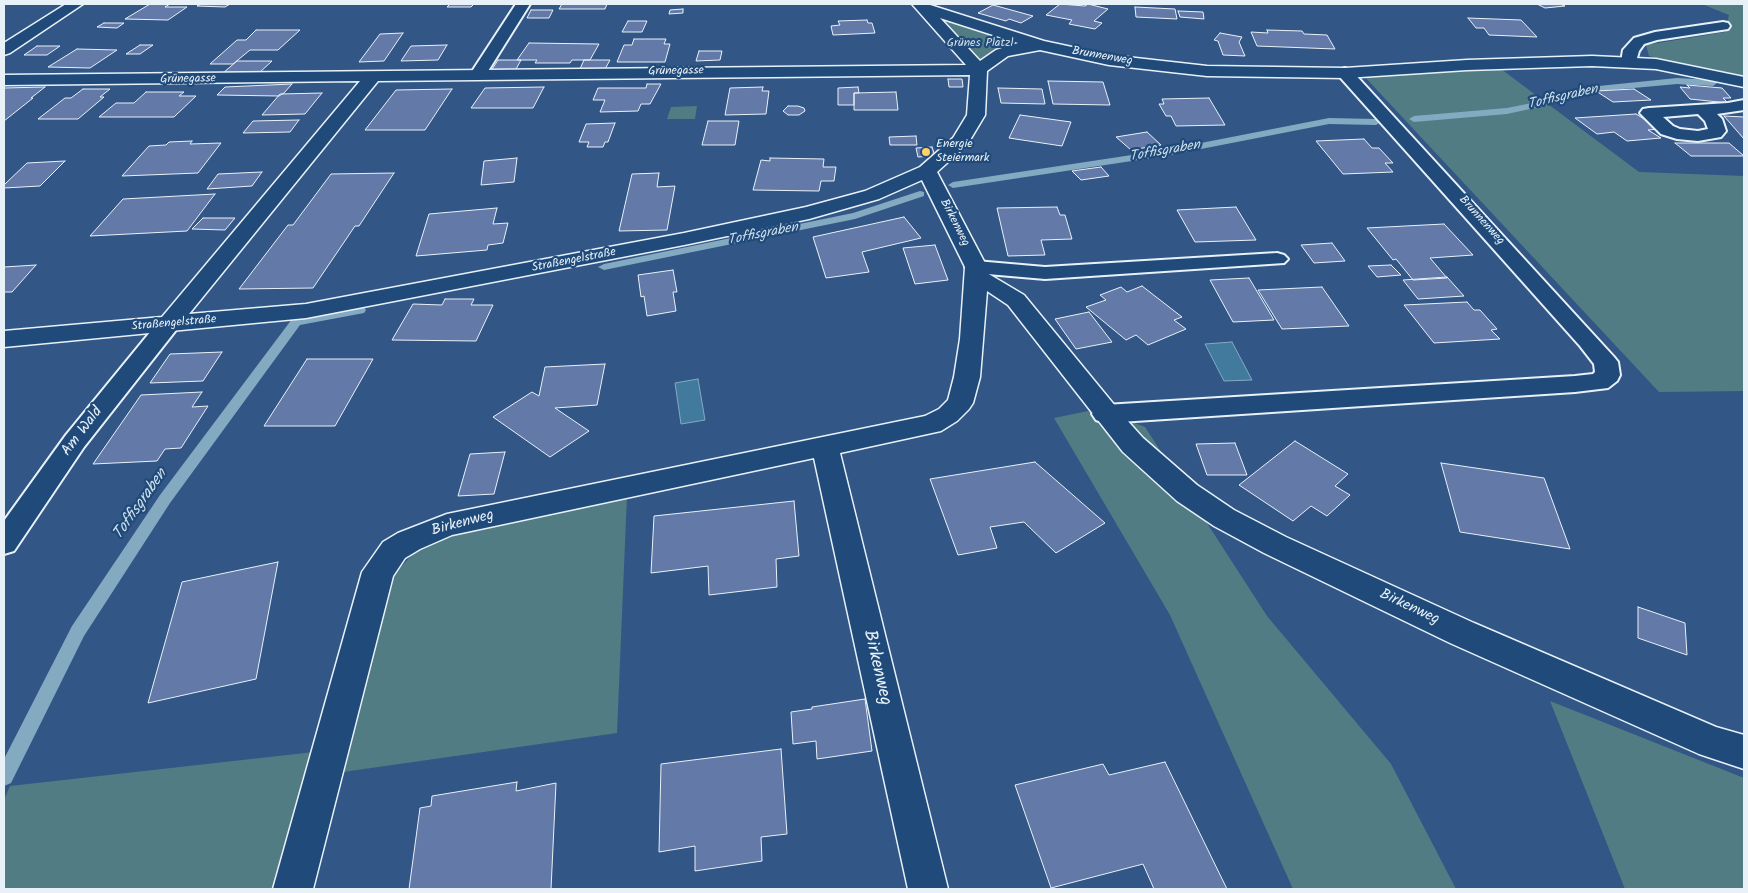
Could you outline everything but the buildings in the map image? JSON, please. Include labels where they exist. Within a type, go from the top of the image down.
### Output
[{"type":"street","points":[[4,50],[76,4]]},
{"type":"street","points":[[921,6],[979,70]]},
{"type":"street","name":"Brunnenweg","points":[[921,6],[1040,45],[1109,60],[1174,68],[1207,71],[1345,73],[1467,65],[1629,62],[1665,66],[1744,82]]},
{"type":"street","name":"Brunnenweg","points":[[979,70],[990,60],[1002,53],[1018,48],[1040,45]]},
{"type":"street","name":"Grünegasse","points":[[4,80],[979,70]]},
{"type":"street","name":"Straßengelstraße","points":[[4,339],[306,311],[684,239],[818,210],[872,195],[927,171],[960,141],[976,115],[979,70]]},
{"type":"street","points":[[168,325],[373,77]]},
{"type":"street","name":"Birkenweg","points":[[927,171],[976,271],[1016,300],[1105,414],[1133,445],[1187,493],[1224,518],[1275,545],[1471,637],[1703,738],[1744,752]]},
{"type":"street","name":"Birkenweg","points":[[293,889],[378,572],[394,550],[409,541],[447,525],[932,424],[948,415],[960,403],[967,377],[972,339],[976,271]]},
{"type":"street","name":"Birkenweg","points":[[825,446],[928,889]]},
{"type":"lane","points":[[476,76],[523,4]]},
{"type":"lane","points":[[1629,62],[1631,50],[1638,41],[1656,36],[1723,26]]},
{"type":"lane","name":"Brunnenweg","points":[[1105,414],[1575,384],[1599,382],[1608,375],[1606,362],[1588,341],[1345,73]]},
{"type":"lane","points":[[1702,109],[1744,105]]},
{"type":"lane","points":[[976,271],[1045,273],[1277,259]]},
{"type":"lane","name":"Am Wald","points":[[4,543],[75,441],[168,325]]},
{"type":"green space","points":[[1702,4],[1744,4],[1744,80],[1649,56],[1646,45],[1725,32],[1729,15]]},
{"type":"green space","name":"Grünes Platzl","points":[[924,8],[1023,39],[1018,48],[979,70]]},
{"type":"green space","points":[[1501,69],[1639,172],[1744,176],[1744,391],[1659,392],[1363,75]]},
{"type":"green space","points":[[697,106],[695,119],[667,119],[671,107]]},
{"type":"green space","points":[[1098,409],[1145,427],[1267,616],[1391,764],[1456,889],[1293,889],[1170,615],[1054,418]]},
{"type":"green space","points":[[627,495],[617,733],[343,772],[383,593],[397,571],[413,554],[445,536]]},
{"type":"green space","points":[[1550,701],[1744,778],[1744,889],[1625,889]]},
{"type":"green space","points":[[314,752],[276,889],[4,889],[4,800],[10,786]]},
{"type":"water","points":[[1232,342],[1252,380],[1224,381],[1205,344]]},
{"type":"water","points":[[698,379],[705,420],[681,424],[675,383]]},
{"type":"waterway","name":"Toffisgraben","points":[[1414,119],[1507,111],[1554,101],[1589,90],[1677,81],[1713,83]]},
{"type":"waterway","name":"Toffisgraben","points":[[953,185],[1165,153],[1329,121],[1376,122]]},
{"type":"waterway","name":"Toffisgraben","points":[[604,267],[855,216],[920,194]]},
{"type":"waterway","name":"Toffisgraben","points":[[4,777],[78,631],[165,499],[296,322],[360,310]]},
{"type":"place","name":"Energie Steiermark","points":[[926,152]]}]
